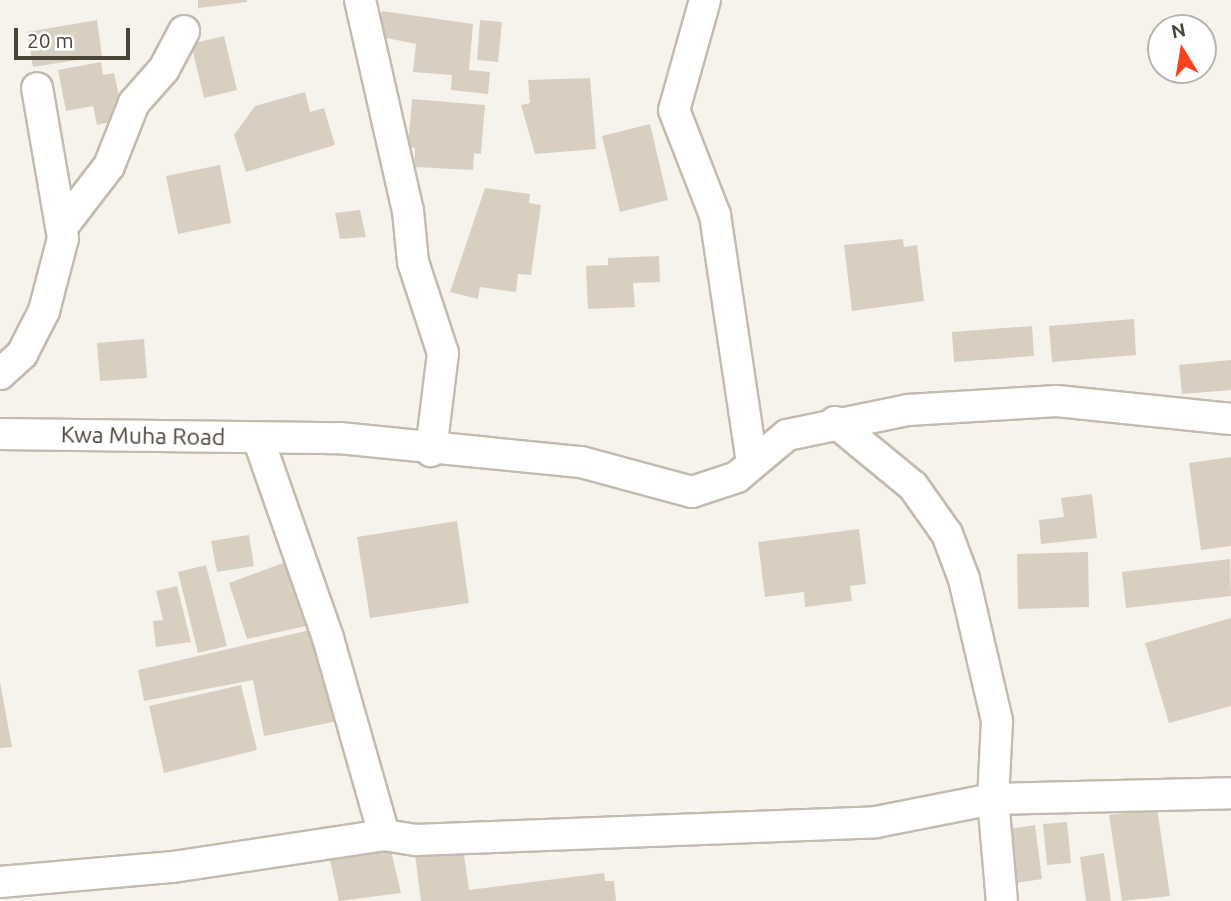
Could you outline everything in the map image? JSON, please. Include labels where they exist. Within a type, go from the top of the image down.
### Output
[{"type":"street","points":[[360,0],[408,211],[413,262],[443,353],[431,451]]},
{"type":"street","points":[[705,0],[674,110],[715,215],[752,463]]},
{"type":"street","points":[[62,228],[110,166],[134,103],[164,69],[184,31]]},
{"type":"street","points":[[0,374],[22,354],[44,311],[62,228],[37,88]]},
{"type":"street","name":"Kwa Muha Road","points":[[0,435],[272,438],[581,462],[692,492],[737,477],[787,435],[835,422],[1057,401],[1231,419]]},
{"type":"street","points":[[835,422],[913,486],[947,534],[964,579],[996,721],[993,799],[1002,901]]},
{"type":"street","points":[[272,438],[384,835]]},
{"type":"street","points":[[0,882],[173,867],[384,835],[417,840],[876,822],[993,799],[1231,793]]},
{"type":"building","points":[[198,0],[247,0],[247,2],[198,8]]},
{"type":"building","points":[[382,11],[473,24],[469,70],[490,72],[488,94],[451,90],[452,75],[413,72],[416,44],[377,36]]},
{"type":"building","points":[[97,20],[102,56],[33,67],[27,32]]},
{"type":"building","points":[[480,20],[502,22],[498,62],[477,60]]},
{"type":"building","points":[[224,36],[237,90],[204,98],[191,44]]},
{"type":"building","points":[[101,62],[103,75],[114,73],[124,119],[97,125],[93,106],[66,111],[58,70]]},
{"type":"building","points":[[590,78],[596,149],[535,154],[521,105],[530,103],[528,80]]},
{"type":"building","points":[[305,92],[310,112],[324,108],[335,145],[246,172],[234,135],[255,106]]},
{"type":"building","points":[[412,99],[485,105],[481,154],[474,153],[473,170],[414,167],[415,148],[408,147]]},
{"type":"building","points":[[650,124],[668,200],[620,212],[602,136]]},
{"type":"building","points":[[220,165],[231,223],[178,234],[166,176]]},
{"type":"building","points":[[485,188],[530,194],[529,203],[541,205],[531,275],[518,274],[516,292],[480,287],[478,299],[450,292]]},
{"type":"building","points":[[360,210],[366,237],[340,239],[335,213]]},
{"type":"building","points":[[903,239],[904,247],[917,245],[924,301],[852,311],[844,245]]},
{"type":"building","points":[[659,256],[660,282],[633,283],[635,307],[588,309],[586,266],[608,265],[608,258]]},
{"type":"building","points":[[1134,319],[1136,355],[1052,362],[1049,326]]},
{"type":"building","points":[[1032,326],[1034,356],[954,362],[952,332]]},
{"type":"building","points":[[144,339],[147,378],[100,381],[97,343]]},
{"type":"building","points":[[1231,360],[1231,390],[1182,394],[1179,365]]},
{"type":"building","points":[[1231,457],[1231,546],[1201,550],[1189,463]]},
{"type":"building","points":[[1092,494],[1097,538],[1041,544],[1039,520],[1064,517],[1061,498]]},
{"type":"building","points":[[457,521],[469,603],[370,618],[357,537]]},
{"type":"building","points":[[859,529],[866,584],[850,586],[852,601],[805,607],[804,592],[765,597],[758,542]]},
{"type":"building","points":[[249,535],[254,566],[217,572],[211,541]]},
{"type":"building","points":[[1088,552],[1089,607],[1018,609],[1017,554]]},
{"type":"building","points":[[1230,559],[1231,596],[1126,608],[1122,572]]},
{"type":"building","points":[[286,562],[306,626],[247,639],[229,583]]},
{"type":"building","points":[[206,565],[227,646],[198,653],[178,572]]},
{"type":"building","points":[[177,586],[191,642],[156,647],[153,621],[163,620],[156,591]]},
{"type":"building","points":[[1231,618],[1231,706],[1169,723],[1145,643]]},
{"type":"building","points":[[319,628],[338,721],[264,736],[253,680],[144,701],[138,670]]},
{"type":"building","points":[[0,682],[12,747],[0,748]]},
{"type":"building","points":[[241,685],[257,750],[164,773],[149,706]]},
{"type":"building","points":[[1157,808],[1170,896],[1122,901],[1109,815]]},
{"type":"building","points":[[1067,822],[1071,863],[1047,865],[1043,824]]},
{"type":"building","points":[[1035,825],[1042,879],[1009,884],[1002,830]]},
{"type":"building","points":[[388,838],[401,893],[339,901],[328,851]]},
{"type":"building","points":[[463,848],[469,890],[604,873],[605,881],[614,881],[616,901],[421,901],[415,854]]},
{"type":"building","points":[[1104,853],[1111,901],[1086,901],[1080,857]]}]
